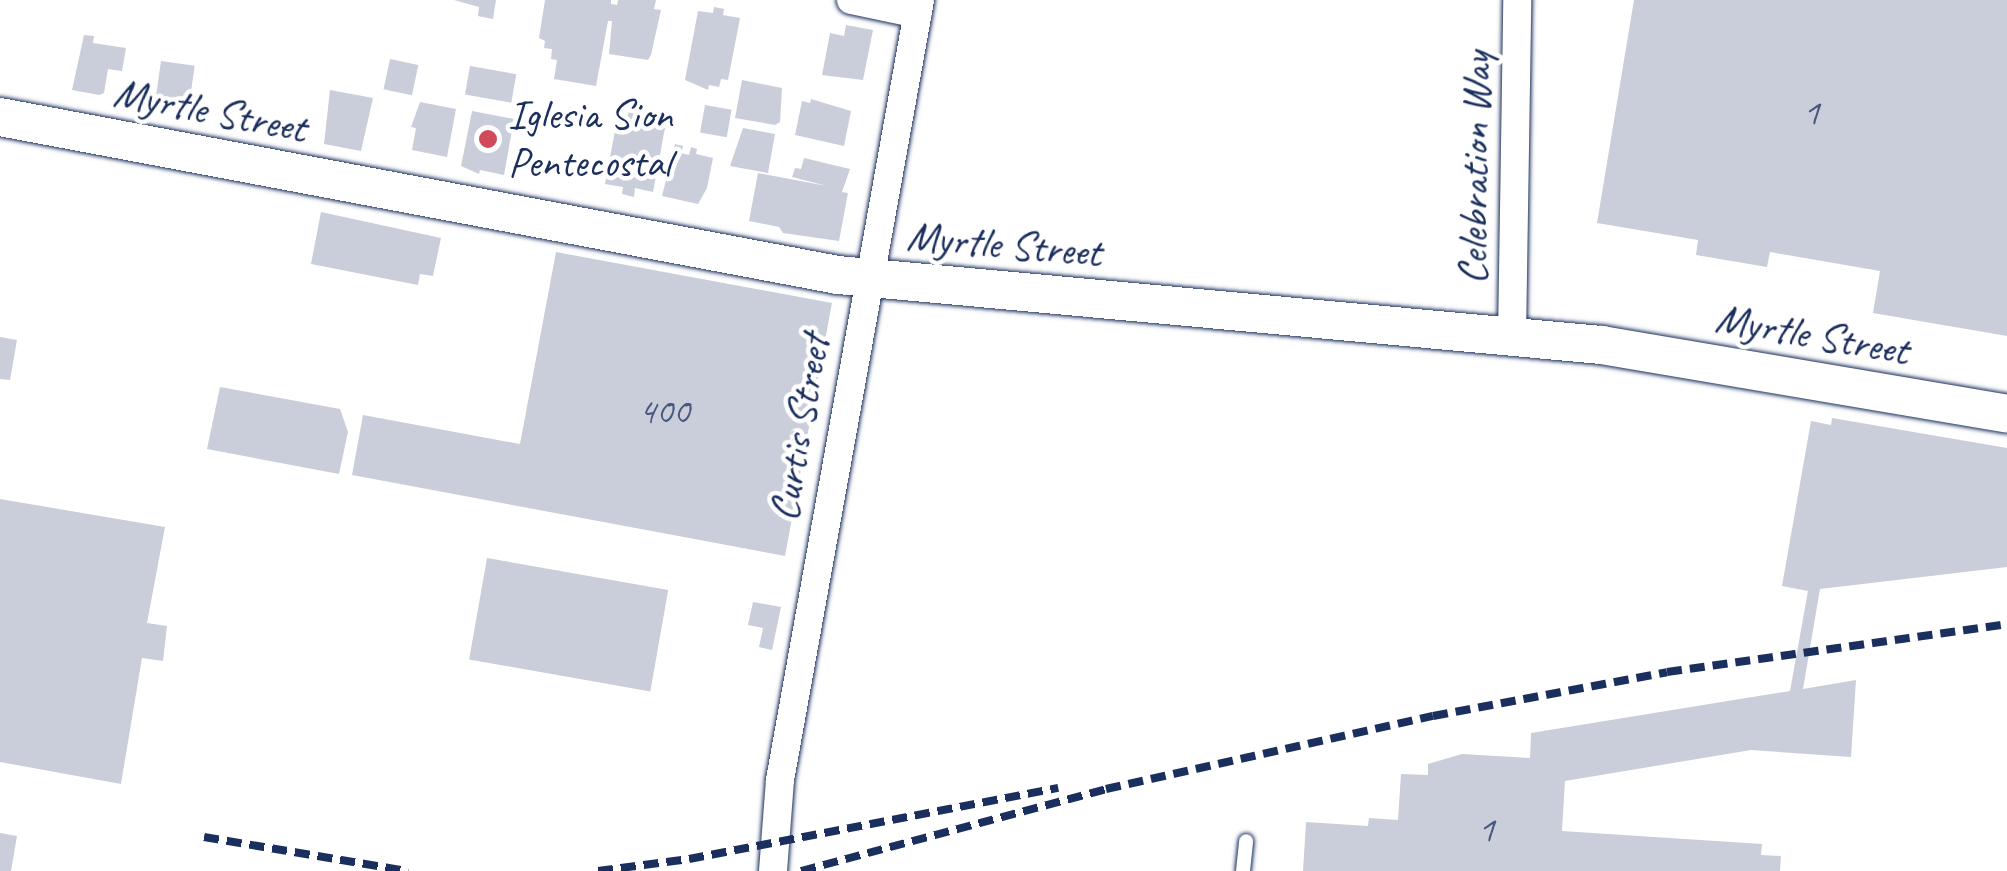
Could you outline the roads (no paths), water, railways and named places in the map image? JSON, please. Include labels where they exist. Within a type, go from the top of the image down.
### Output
[{"type":"street","points":[[851,0],[919,7]]},
{"type":"street","name":"Celebration Way","points":[[1512,337],[1517,0]]},
{"type":"street","name":"Curtis Street","points":[[772,871],[780,780],[867,278],[919,7]]},
{"type":"street","name":"Myrtle Street","points":[[0,117],[867,278],[1646,352],[2007,414]]},
{"type":"lane","points":[[1243,871],[1246,841]]},
{"type":"railway","points":[[801,871],[1106,789],[1433,716],[1667,672],[2007,624]]},
{"type":"railway","points":[[598,871],[689,859],[1058,788]]},
{"type":"railway","points":[[204,837],[408,871]]},
{"type":"place","name":"Iglesia Sion Pentecostal","points":[[488,139]]}]
